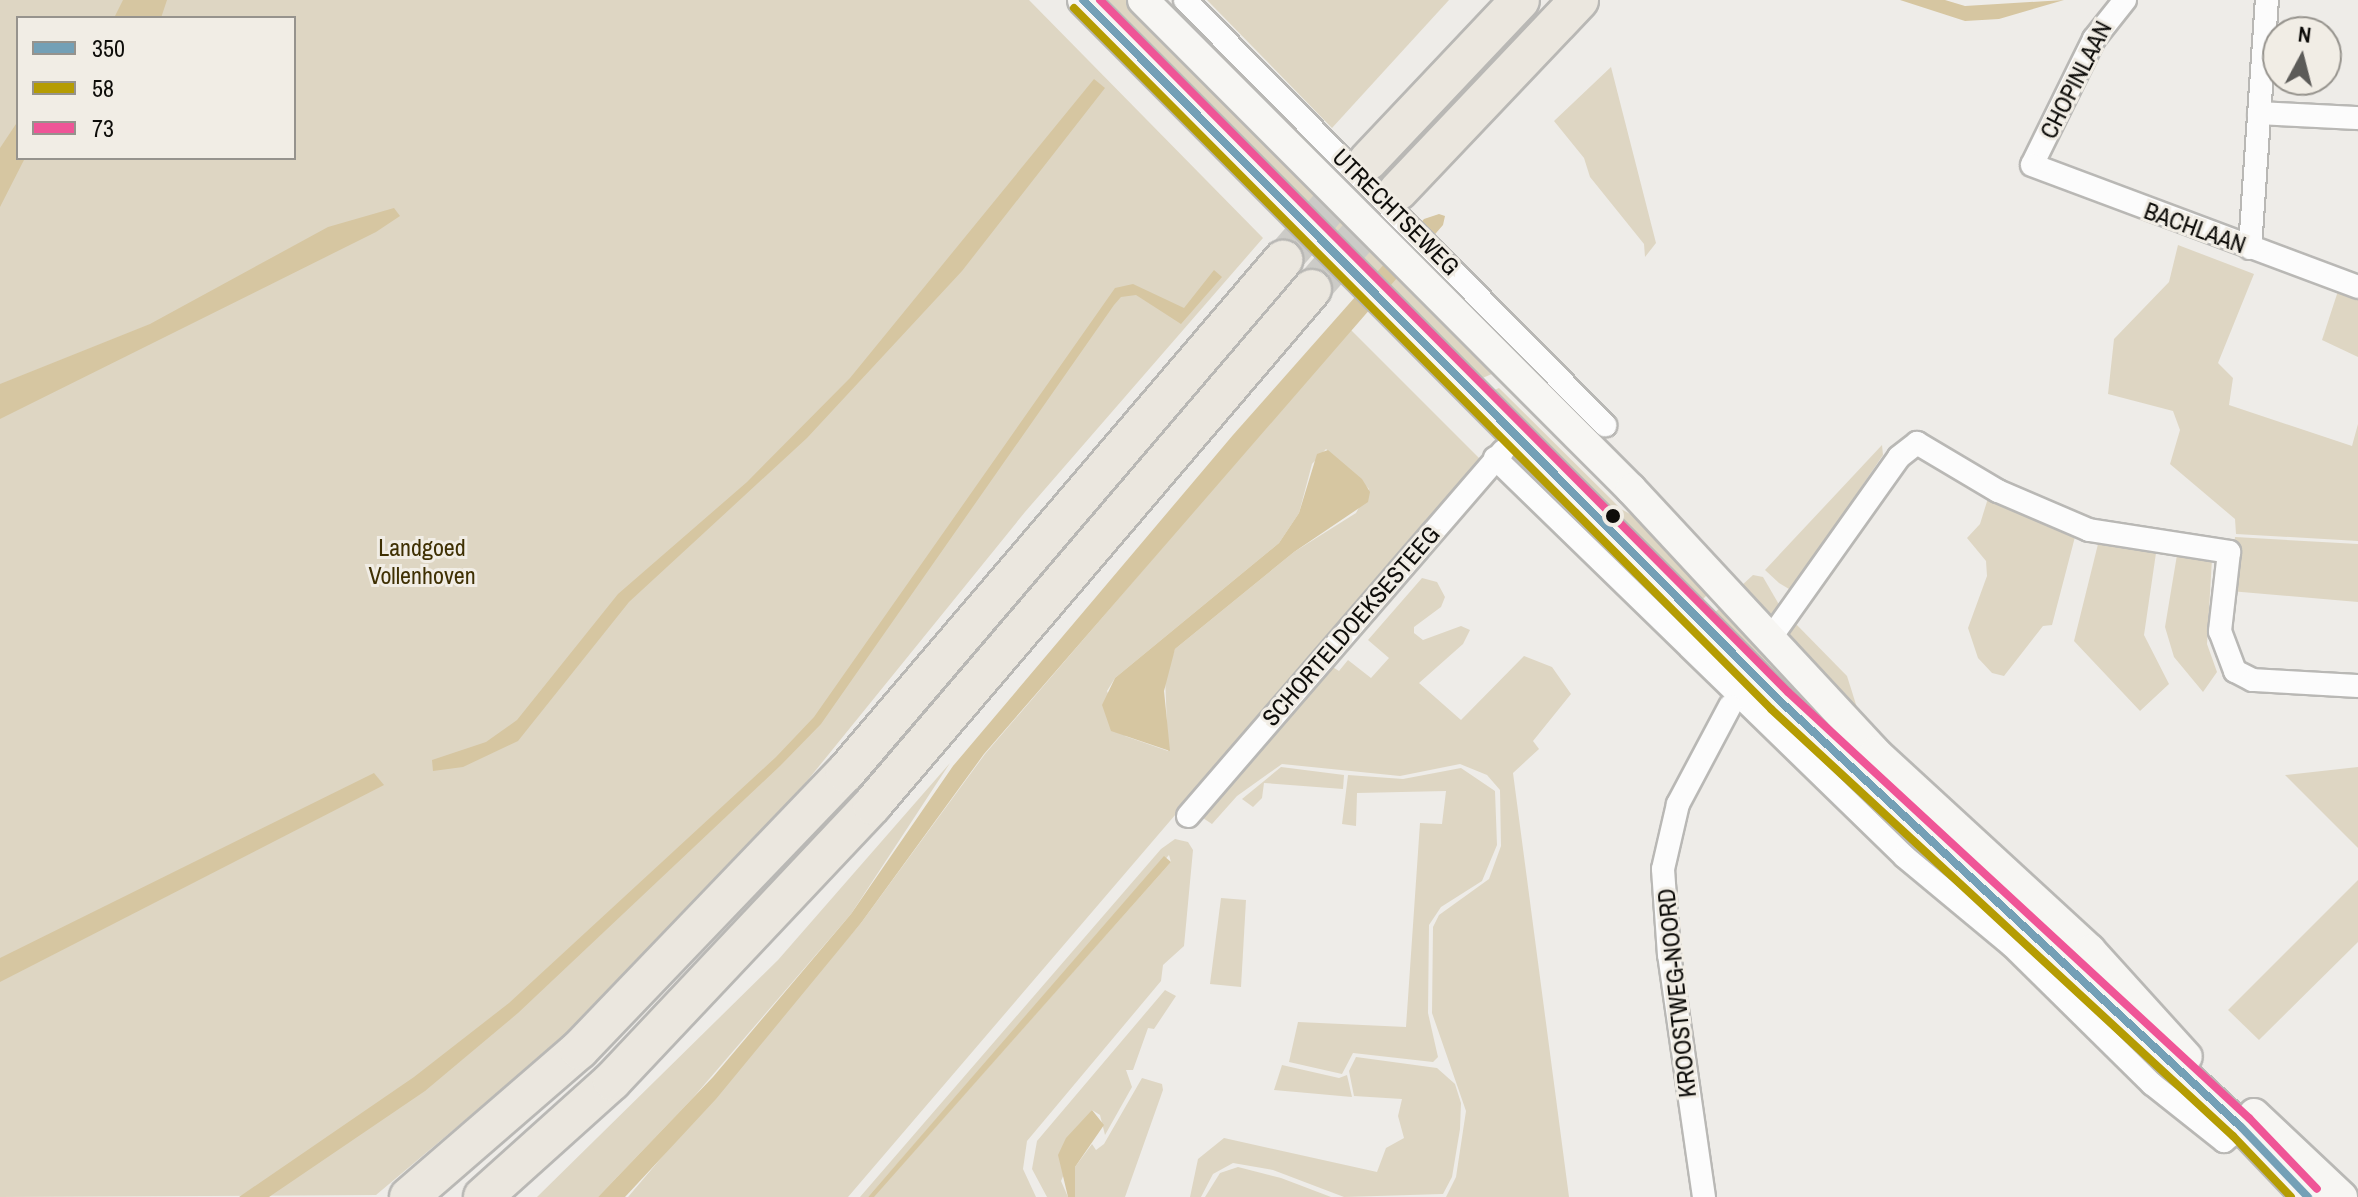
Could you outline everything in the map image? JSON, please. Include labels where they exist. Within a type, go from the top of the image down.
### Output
[{"type":"highway","points":[[1368,161],[1520,0]]},
{"type":"highway","points":[[1398,191],[1579,0]]},
{"type":"highway","points":[[409,1197],[579,1050],[834,784],[1283,260]]},
{"type":"highway","points":[[483,1197],[612,1081],[872,805],[1312,289]]},
{"type":"main road","name":"UTRECHTSEWEG","points":[[1083,0],[1475,399],[1505,449],[1780,701],[1915,847],[2080,960],[2206,1076],[2269,1126],[2342,1197]]},
{"type":"main road","name":"UTRECHTSEWEG","points":[[1143,0],[1772,636],[1875,752],[2308,1197]]},
{"type":"main road","points":[[1475,399],[1490,380],[1511,369]]},
{"type":"main road","points":[[1780,701],[1807,674]]},
{"type":"street","name":"UTRECHTSEWEG","points":[[1185,0],[1605,425]]},
{"type":"street","name":"CHOPINLAAN","points":[[2032,165],[2094,39],[2125,0]]},
{"type":"street","points":[[2250,248],[2267,0]]},
{"type":"street","points":[[2259,113],[2358,118]]},
{"type":"street","name":"BACHLAAN","points":[[2032,165],[2358,287]]},
{"type":"street","points":[[1772,636],[1899,457],[1917,443],[1998,491],[2077,525],[2166,546],[2229,552],[2220,631],[2235,671],[2253,680],[2358,686]]},
{"type":"street","name":"UTRECHTSEWEG","points":[[1505,449],[1915,847],[2011,945],[2204,1128],[2224,1141],[2241,1127]]},
{"type":"street","name":"SCHORTELDOEKSESTEEG","points":[[1188,816],[1505,449]]},
{"type":"street","name":"KROOSTWEG-NOORD","points":[[1704,1197],[1670,970],[1663,869],[1678,804],[1730,706]]},
{"type":"green space","name":"Landgoed Vollenhoven","points":[[0,0],[1029,0],[1263,238],[1025,512],[790,802],[566,1035],[376,1195],[0,1197]]},
{"type":"green space","points":[[1108,0],[1129,0],[1494,373],[1478,380]]},
{"type":"green space","points":[[1207,0],[1449,0],[1332,128]]},
{"type":"green space","points":[[1611,67],[1656,243],[1645,257],[1644,244],[1590,177],[1584,158],[1554,121]]},
{"type":"green space","points":[[2178,245],[2254,274],[2218,363],[2233,378],[2229,405],[2352,446],[2358,424],[2358,541],[2236,534],[2235,519],[2170,464],[2180,430],[2173,411],[2108,394],[2114,339],[2169,282]]},
{"type":"green space","points":[[2339,288],[2358,295],[2358,357],[2322,340]]},
{"type":"green space","points":[[1350,329],[1480,459],[848,1197],[628,1197],[861,923],[985,754]],"holes":[[[1326,449],[1369,489],[1356,513],[1294,552],[1175,649],[1165,677],[1168,751],[1125,736],[1107,691],[1115,678],[1279,543],[1299,513],[1312,464]]]},
{"type":"green space","points":[[1499,388],[1621,509],[1650,525],[1712,590],[1693,609],[1488,393]]},
{"type":"green space","points":[[1882,445],[1883,455],[1799,579],[1789,589],[1779,583],[1765,570]]},
{"type":"green space","points":[[1989,495],[2076,533],[2052,625],[2043,626],[2004,676],[1992,673],[1978,658],[1968,628],[1987,576],[1986,561],[1967,538],[1980,524]]},
{"type":"green space","points":[[2235,537],[2358,544],[2358,602],[2230,591]]},
{"type":"green space","points":[[2099,540],[2156,553],[2144,635],[2169,684],[2140,711],[2074,641]]},
{"type":"green space","points":[[2177,555],[2212,559],[2207,644],[2217,672],[2203,692],[2174,657],[2165,627]]},
{"type":"green space","points":[[1753,575],[1763,577],[1781,608],[1768,615],[1740,587]]},
{"type":"green space","points":[[1422,578],[1437,582],[1445,597],[1441,607],[1414,627],[1414,633],[1423,640],[1461,626],[1470,630],[1463,644],[1419,683],[1461,720],[1524,656],[1552,667],[1571,694],[1533,741],[1539,749],[1513,773],[1569,1197],[1446,1197],[1456,1177],[1466,1111],[1432,1013],[1433,927],[1439,915],[1489,879],[1501,846],[1500,790],[1487,775],[1460,764],[1400,776],[1282,764],[1237,796],[1212,824],[1203,818],[1203,811],[1328,664],[1339,671],[1348,660],[1371,678],[1389,658],[1368,640]]},
{"type":"green space","points":[[1726,602],[1789,678],[1778,687],[1706,621]]},
{"type":"green space","points":[[1793,621],[1847,676],[1859,714],[1788,638]]},
{"type":"green space","points":[[950,763],[851,914],[692,1099],[598,1197],[537,1197],[778,960]]},
{"type":"green space","points":[[1281,767],[1344,775],[1343,789],[1264,783],[1262,798],[1253,807],[1242,799]]},
{"type":"green space","points":[[2358,767],[2358,848],[2285,775]]},
{"type":"green space","points":[[1461,768],[1495,791],[1497,845],[1482,881],[1441,907],[1429,925],[1428,1013],[1438,1057],[1433,1062],[1353,1053],[1342,1074],[1289,1062],[1298,1022],[1406,1027],[1420,823],[1442,824],[1446,791],[1357,793],[1356,826],[1342,824],[1348,775],[1403,779]]},
{"type":"green space","points":[[1175,839],[1188,842],[1193,850],[1184,946],[1163,965],[1161,981],[1027,1141],[1023,1169],[1036,1197],[873,1197],[1171,862],[1169,855],[868,1197],[860,1197],[1161,849]]},
{"type":"green space","points":[[2358,880],[2358,942],[2259,1040],[2228,1010]]},
{"type":"green space","points":[[1221,898],[1246,900],[1241,987],[1210,984]]},
{"type":"green space","points":[[1165,990],[1176,996],[1154,1029],[1148,1028],[1133,1070],[1126,1070],[1132,1087],[1105,1135],[1100,1115],[1092,1110],[1061,1181],[1068,1197],[1047,1197],[1032,1169],[1037,1141]]},
{"type":"green space","points":[[1356,1057],[1437,1068],[1455,1084],[1461,1103],[1460,1129],[1452,1177],[1443,1194],[1344,1197],[1273,1170],[1233,1163],[1213,1174],[1201,1197],[1190,1197],[1198,1159],[1224,1138],[1377,1172],[1386,1148],[1404,1138],[1398,1116],[1402,1099],[1354,1096],[1349,1071]]},
{"type":"green space","points":[[1282,1065],[1339,1078],[1347,1075],[1352,1097],[1274,1090]]},
{"type":"green space","points":[[1142,1078],[1162,1084],[1163,1090],[1125,1197],[1075,1197],[1075,1167],[1092,1144],[1096,1150],[1104,1144]]},
{"type":"green space","points":[[1238,1167],[1281,1178],[1331,1197],[1205,1197],[1220,1173]]},
{"type":"shaded area","points":[[123,0],[167,0],[162,16],[115,16]]},
{"type":"shaded area","points":[[1900,0],[1945,0],[1965,6],[2064,0],[1999,19],[1965,21]]},
{"type":"shaded area","points":[[1094,79],[1105,88],[962,271],[807,438],[629,602],[518,741],[463,767],[433,771],[432,760],[486,742],[517,720],[618,594],[747,482],[850,378]]},
{"type":"shaded area","points":[[16,124],[16,160],[24,160],[0,207],[0,148]]},
{"type":"shaded area","points":[[394,208],[400,216],[376,232],[0,419],[0,384],[150,324],[328,227]]},
{"type":"shaded area","points":[[1439,214],[1445,216],[1443,225],[984,754],[861,923],[716,1099],[625,1197],[598,1197],[713,1077],[851,914],[953,766],[1233,435],[1424,219]]},
{"type":"shaded area","points":[[1214,270],[1222,277],[1181,324],[1136,295],[1121,297],[1114,305],[821,724],[781,765],[518,1013],[425,1091],[269,1197],[239,1197],[414,1077],[509,1003],[776,757],[814,717],[1115,288],[1133,284],[1184,308]]},
{"type":"shaded area","points":[[1328,450],[1362,479],[1370,492],[1368,502],[1294,552],[1175,649],[1164,691],[1170,751],[1111,731],[1102,705],[1115,678],[1279,543],[1299,513],[1317,454]]},
{"type":"shaded area","points":[[374,773],[384,785],[0,982],[0,958]]},
{"type":"shaded area","points":[[1164,856],[1171,862],[874,1197],[868,1197]]},
{"type":"shaded area","points":[[1092,1110],[1104,1125],[1075,1167],[1075,1197],[1068,1197],[1058,1155],[1066,1138]]},
{"type":"tunnel","points":[[1283,260],[1368,161]]},
{"type":"tunnel","points":[[1312,289],[1392,198]]},
{"type":"transit line","name":"350","points":[[1083,0],[1780,701],[2241,1127],[2308,1197]]},
{"type":"transit line","name":"73","points":[[1100,0],[1788,692],[2249,1118],[2317,1189]]},
{"type":"transit line","name":"58","points":[[1074,8],[1771,709],[2233,1136],[2291,1197]]}]
